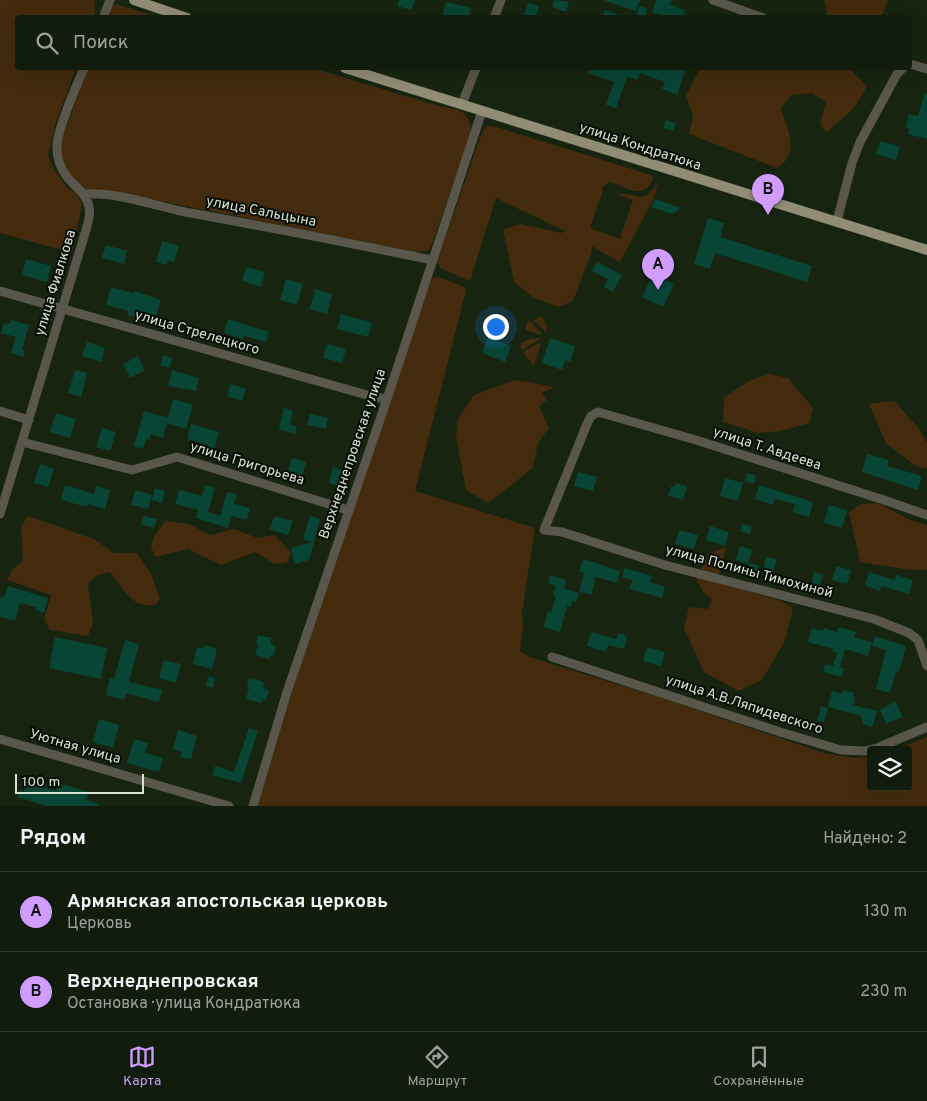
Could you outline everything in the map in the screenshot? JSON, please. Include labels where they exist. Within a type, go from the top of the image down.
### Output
[{"type":"main road","points":[[134,0],[178,15]]},
{"type":"main road","name":"улица Кондратюка","points":[[352,70],[927,250]]},
{"type":"street","points":[[104,15],[110,0]]},
{"type":"street","points":[[495,15],[501,0]]},
{"type":"street","points":[[713,0],[755,15]]},
{"type":"street","points":[[912,65],[927,69]]},
{"type":"street","points":[[83,70],[56,146],[59,161],[66,176],[84,194]]},
{"type":"street","points":[[462,104],[475,70]]},
{"type":"street","points":[[837,222],[857,149],[897,74],[901,70]]},
{"type":"street","name":"Верхнеднепровская улица","points":[[253,806],[288,692],[482,111]]},
{"type":"street","name":"улица Сальцына","points":[[84,194],[114,196],[432,260]]},
{"type":"street","name":"улица Фиалкова","points":[[0,514],[86,230],[90,214],[89,205],[84,194]]},
{"type":"street","name":"улица Стрелецкого","points":[[0,291],[62,310],[374,397],[387,399]]},
{"type":"street","points":[[0,411],[29,420]]},
{"type":"street","name":"улица Т. Авдеева","points":[[544,530],[587,424],[591,416],[598,412],[696,440],[927,515]]},
{"type":"street","name":"улица Григорьева","points":[[22,442],[132,470],[177,457],[348,510]]},
{"type":"street","name":"улица Полины Тимохиной","points":[[544,530],[562,532],[665,565],[874,618],[909,632],[918,640],[927,666]]},
{"type":"street","name":"улица А.В.Ляпидевского","points":[[552,657],[780,732],[841,750],[859,751],[877,748],[927,727]]},
{"type":"street","name":"Уютная улица","points":[[0,739],[229,806]]},
{"type":"shaded area","points":[[0,0],[95,0],[94,15],[15,15],[15,70],[75,70],[56,122],[48,155],[53,168],[67,188],[77,194],[82,205],[72,252],[0,233]]},
{"type":"shaded area","points":[[824,0],[888,0],[882,15],[828,15]]},
{"type":"shaded area","points":[[115,4],[151,15],[107,15],[110,8]]},
{"type":"shaded area","points":[[87,70],[319,70],[442,107],[455,109],[464,114],[470,122],[470,136],[432,244],[428,251],[416,252],[125,194],[82,189],[67,172],[59,147]]},
{"type":"shaded area","points":[[699,70],[851,70],[867,87],[854,108],[826,133],[820,124],[826,102],[812,93],[791,95],[781,109],[791,141],[791,149],[789,156],[777,168],[689,134],[693,116],[686,96]]},
{"type":"shaded area","points":[[488,126],[651,175],[653,179],[649,186],[639,191],[610,182],[602,187],[603,190],[590,228],[620,239],[633,200],[618,195],[630,194],[642,197],[652,191],[658,183],[654,198],[620,262],[592,246],[591,254],[573,301],[558,307],[534,298],[514,282],[503,229],[521,224],[562,233],[565,231],[496,198],[470,281],[440,268],[437,261],[483,130]]},
{"type":"shaded area","points":[[438,277],[463,286],[466,290],[415,491],[535,528],[522,612],[523,626],[520,651],[529,657],[659,697],[827,754],[856,758],[867,757],[867,791],[912,791],[912,746],[904,746],[927,737],[927,806],[256,806],[314,619],[432,278]]},
{"type":"shaded area","points":[[542,316],[547,327],[546,332],[533,320]]},
{"type":"shaded area","points":[[530,321],[542,335],[525,329],[527,322]]},
{"type":"shaded area","points":[[540,338],[522,350],[520,346],[528,339]]},
{"type":"shaded area","points":[[541,343],[534,365],[523,352]]},
{"type":"shaded area","points":[[769,374],[788,378],[813,408],[810,423],[780,431],[758,433],[723,422],[724,397],[751,380]]},
{"type":"shaded area","points":[[515,380],[555,387],[542,393],[547,400],[539,406],[549,428],[538,443],[533,468],[488,503],[466,490],[456,437],[458,419],[474,395]]},
{"type":"shaded area","points":[[894,401],[917,426],[927,442],[927,468],[917,467],[886,443],[869,404]]},
{"type":"shaded area","points":[[878,503],[910,520],[927,525],[927,570],[911,570],[860,562],[849,512],[861,504]]},
{"type":"shaded area","points":[[28,516],[94,539],[114,553],[137,553],[151,574],[160,598],[155,605],[140,604],[129,596],[110,572],[98,575],[88,584],[93,623],[88,636],[50,630],[44,619],[51,595],[7,580],[13,569],[23,561],[21,526]]},
{"type":"shaded area","points":[[165,521],[189,524],[210,535],[234,529],[257,538],[274,535],[291,552],[287,563],[275,564],[255,552],[221,565],[188,549],[155,557],[151,546],[155,535]]},
{"type":"shaded area","points":[[726,547],[717,582],[781,601],[793,608],[785,641],[762,680],[738,691],[704,672],[684,628],[689,607],[708,609],[712,600],[703,592],[696,578],[709,553]]},
{"type":"building","points":[[399,0],[415,0],[412,10],[397,6]]},
{"type":"building","points":[[554,0],[569,2],[566,12],[552,7]]},
{"type":"building","points":[[605,0],[640,0],[636,11]]},
{"type":"building","points":[[656,0],[672,0],[670,4],[685,11],[683,15],[662,15],[652,12]]},
{"type":"building","points":[[446,2],[471,8],[469,15],[443,15]]},
{"type":"building","points":[[528,3],[539,6],[536,15],[524,15]]},
{"type":"building","points":[[639,6],[647,8],[646,15],[637,15]]},
{"type":"building","points":[[605,10],[620,15],[603,15]]},
{"type":"building","points":[[589,70],[685,70],[677,95],[662,89],[665,82],[640,73],[637,80],[627,77],[616,108],[606,105],[614,82],[588,73]]},
{"type":"building","points":[[925,93],[927,93],[927,139],[908,134],[909,128],[906,128],[909,114],[918,116]]},
{"type":"building","points":[[666,120],[676,124],[673,131],[663,128]]},
{"type":"building","points":[[880,141],[900,147],[896,160],[876,154]]},
{"type":"building","points":[[655,199],[681,208],[672,214],[651,207]]},
{"type":"building","points":[[708,218],[724,223],[720,237],[812,266],[807,282],[715,253],[710,269],[694,264]]},
{"type":"building","points":[[162,241],[179,246],[174,262],[168,260],[167,265],[156,262]]},
{"type":"building","points":[[106,245],[127,251],[124,264],[102,258]]},
{"type":"building","points":[[26,259],[51,266],[47,282],[22,275]]},
{"type":"building","points":[[597,262],[622,275],[613,292],[604,287],[608,279],[592,271]]},
{"type":"building","points":[[246,267],[265,272],[261,287],[242,281]]},
{"type":"building","points":[[653,274],[674,284],[663,307],[642,297]]},
{"type":"building","points":[[286,279],[303,284],[297,305],[280,300]]},
{"type":"building","points":[[111,287],[133,293],[134,291],[161,300],[156,316],[136,310],[134,317],[127,315],[128,311],[106,305]]},
{"type":"building","points":[[315,289],[332,294],[327,314],[310,309]]},
{"type":"building","points":[[341,314],[372,323],[368,337],[337,329]]},
{"type":"building","points":[[228,319],[269,332],[266,342],[244,336],[243,339],[224,333]]},
{"type":"building","points":[[11,320],[29,325],[22,350],[25,350],[23,357],[11,353],[16,337],[1,333],[4,323],[10,324]]},
{"type":"building","points":[[488,337],[511,346],[505,362],[482,353]]},
{"type":"building","points":[[550,338],[575,346],[570,362],[565,360],[562,370],[542,363]]},
{"type":"building","points":[[87,342],[105,348],[101,362],[82,356]]},
{"type":"building","points":[[327,344],[346,349],[342,363],[323,358]]},
{"type":"building","points":[[163,355],[172,358],[170,368],[160,365]]},
{"type":"building","points":[[138,356],[145,370],[130,378],[123,364]]},
{"type":"building","points":[[75,370],[87,373],[81,397],[68,393]]},
{"type":"building","points":[[172,370],[199,378],[196,391],[168,386]]},
{"type":"building","points":[[230,384],[246,389],[242,401],[227,396]]},
{"type":"building","points":[[173,399],[193,405],[186,429],[167,423],[163,438],[151,434],[149,440],[146,439],[143,449],[134,446],[144,411],[168,418]]},
{"type":"building","points":[[284,408],[293,411],[290,425],[297,427],[295,434],[279,429]]},
{"type":"building","points":[[56,413],[76,419],[70,438],[50,432]]},
{"type":"building","points":[[310,414],[328,418],[326,429],[307,425]]},
{"type":"building","points":[[191,424],[219,432],[213,454],[206,452],[208,445],[187,439]]},
{"type":"building","points":[[102,428],[116,432],[110,451],[96,447]]},
{"type":"building","points":[[867,454],[889,460],[887,466],[922,476],[918,490],[862,472]]},
{"type":"building","points":[[292,458],[306,462],[302,476],[288,472]]},
{"type":"building","points":[[40,464],[54,469],[48,487],[34,483]]},
{"type":"building","points":[[333,467],[343,470],[339,486],[329,483]]},
{"type":"building","points":[[578,472],[597,477],[593,491],[574,486]]},
{"type":"building","points":[[747,473],[756,476],[754,484],[745,481]]},
{"type":"building","points":[[725,478],[743,483],[738,501],[720,496]]},
{"type":"building","points":[[676,483],[687,486],[683,500],[668,496],[671,486],[674,487]]},
{"type":"building","points":[[65,485],[94,494],[96,486],[110,490],[105,509],[88,504],[87,507],[61,500]]},
{"type":"building","points":[[205,485],[215,488],[208,512],[220,516],[227,492],[237,494],[234,504],[250,508],[247,520],[231,516],[228,528],[196,518],[198,510],[175,504],[179,490],[202,496]]},
{"type":"building","points":[[759,485],[813,502],[809,517],[793,512],[795,504],[775,499],[773,505],[755,499]]},
{"type":"building","points":[[155,488],[165,491],[162,503],[152,500]]},
{"type":"building","points":[[135,490],[152,495],[148,509],[131,505]]},
{"type":"building","points":[[829,505],[847,510],[842,528],[824,523]]},
{"type":"building","points":[[144,516],[157,519],[154,528],[141,524]]},
{"type":"building","points":[[274,516],[293,521],[288,535],[270,530]]},
{"type":"building","points":[[310,516],[320,519],[309,560],[295,564],[291,548],[312,542],[303,539]]},
{"type":"building","points":[[742,524],[752,526],[750,534],[740,531]]},
{"type":"building","points":[[710,526],[729,532],[725,546],[706,540]]},
{"type":"building","points":[[679,530],[698,535],[694,549],[675,544]]},
{"type":"building","points":[[740,546],[752,550],[748,564],[736,560]]},
{"type":"building","points":[[766,557],[777,559],[773,573],[763,571]]},
{"type":"building","points":[[583,559],[620,571],[617,583],[596,577],[591,595],[579,591],[584,573],[579,572]]},
{"type":"building","points":[[749,563],[759,566],[756,576],[746,574]]},
{"type":"building","points":[[836,566],[851,570],[847,584],[832,580]]},
{"type":"building","points":[[625,568],[652,576],[650,582],[665,587],[662,598],[630,589],[632,580],[622,577]]},
{"type":"building","points":[[814,572],[823,575],[820,587],[811,585]]},
{"type":"building","points":[[869,572],[895,580],[896,575],[913,580],[909,594],[881,586],[880,591],[865,586]]},
{"type":"building","points":[[550,575],[566,580],[564,588],[579,593],[576,603],[572,601],[571,607],[567,606],[560,632],[544,627],[548,611],[551,612],[556,597],[553,596],[556,586],[548,583]]},
{"type":"building","points":[[8,586],[48,598],[44,613],[35,610],[36,607],[20,603],[15,621],[0,617],[1,597],[4,597]]},
{"type":"building","points":[[839,627],[856,632],[854,637],[872,642],[868,656],[845,649],[840,667],[844,668],[842,677],[823,672],[825,664],[833,666],[837,653],[832,651],[833,649],[808,642],[812,628],[823,631],[824,628],[837,632]]},
{"type":"building","points":[[591,632],[616,639],[618,633],[627,636],[624,649],[608,645],[606,652],[587,646]]},
{"type":"building","points":[[258,635],[272,638],[270,643],[276,647],[274,656],[271,655],[270,659],[255,655]]},
{"type":"building","points":[[874,636],[906,646],[899,672],[896,671],[890,693],[876,689],[886,650],[872,646]]},
{"type":"building","points":[[55,637],[107,648],[101,679],[49,668]]},
{"type":"building","points":[[125,640],[139,644],[129,682],[162,690],[159,702],[126,693],[124,700],[106,695],[110,678],[114,679]]},
{"type":"building","points":[[204,645],[217,649],[212,669],[193,664],[197,647],[204,649]]},
{"type":"building","points":[[647,647],[665,652],[661,666],[643,661]]},
{"type":"building","points":[[164,660],[181,664],[176,683],[159,678]]},
{"type":"building","points":[[208,676],[215,678],[213,688],[206,686]]},
{"type":"building","points":[[249,678],[264,682],[263,687],[269,691],[266,700],[263,699],[262,703],[246,699]]},
{"type":"building","points":[[843,690],[854,693],[853,705],[877,711],[872,727],[862,724],[861,716],[828,707],[832,691],[842,694]]},
{"type":"building","points":[[896,701],[902,717],[886,724],[880,710]]},
{"type":"building","points":[[821,706],[828,708],[824,722],[817,721]]},
{"type":"building","points":[[99,719],[119,725],[113,748],[93,742]]},
{"type":"building","points":[[249,728],[258,731],[241,783],[212,775],[215,766],[234,772]]},
{"type":"building","points":[[178,730],[197,736],[191,759],[180,757],[182,752],[173,749]]},
{"type":"building","points":[[134,739],[148,743],[145,753],[163,758],[159,772],[127,763]]},
{"type":"building","points":[[27,782],[56,791],[58,783],[89,792],[87,800],[99,804],[99,806],[47,806],[17,797],[19,790],[24,792]]},
{"type":"place","name":"Верхнеднепровская","points":[[768,215]]},
{"type":"place","name":"Армянская апостольская церковь","points":[[658,290]]}]
